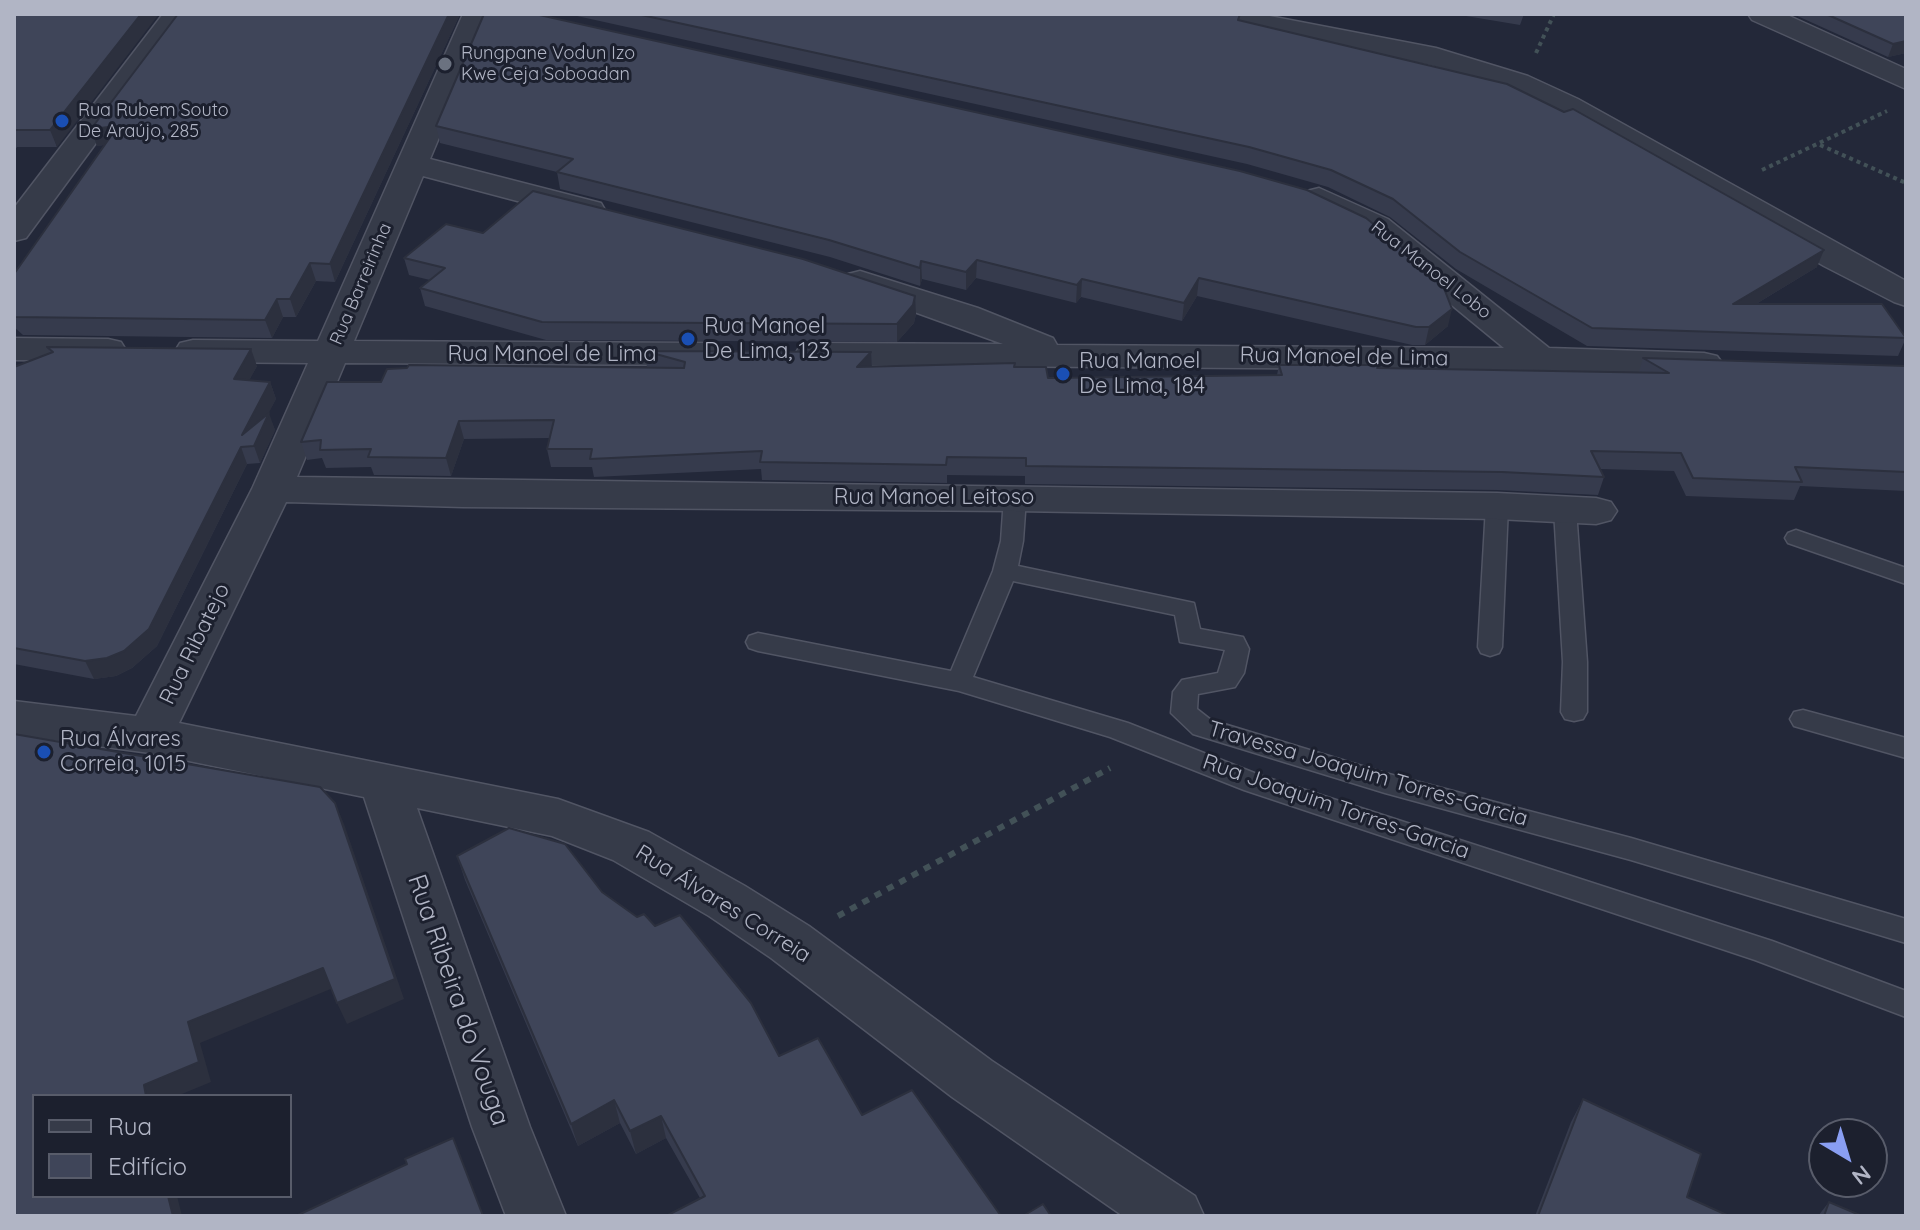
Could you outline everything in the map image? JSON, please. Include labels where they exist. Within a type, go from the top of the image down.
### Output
[{"type":"street","points":[[14,231],[177,14]]},
{"type":"street","name":"Rua Barreirinha","points":[[240,553],[272,489],[477,14]]},
{"type":"street","points":[[1217,14],[1485,69],[1543,92],[1836,259],[1906,295]]},
{"type":"street","points":[[1762,14],[1905,77]]},
{"type":"street","points":[[413,164],[622,218]]},
{"type":"street","name":"Rua Manoel Lobo","points":[[1288,189],[1345,208],[1376,226],[1540,359]]},
{"type":"street","points":[[14,207],[43,191]]},
{"type":"street","points":[[830,272],[980,321],[1060,354]]},
{"type":"street","name":"Rua Manoel de Lima","points":[[14,349],[736,354]]},
{"type":"street","name":"Rua Manoel de Lima","points":[[782,354],[1540,359],[1731,365]]},
{"type":"street","name":"Rua Manoel Leitoso","points":[[272,489],[478,495],[1015,498],[1581,510]]},
{"type":"street","name":"Rua Ribatejo","points":[[150,735],[240,553]]},
{"type":"street","name":"Rua Álvares Correia","points":[[14,718],[150,735],[558,818],[631,846],[790,942],[972,1079],[1174,1216]]},
{"type":"street","name":"Rua Ribeira do Vouga","points":[[383,782],[501,1127],[536,1216]]},
{"type":"lane","points":[[959,682],[1005,571],[1012,541],[1015,498]]},
{"type":"lane","points":[[1490,647],[1497,506]]},
{"type":"lane","points":[[1574,712],[1581,510]]},
{"type":"lane","points":[[1796,538],[1906,576]]},
{"type":"lane","name":"Travessa Joaquim Torres-Garcia","points":[[1005,571],[1186,609],[1189,636],[1228,642],[1237,649],[1232,673],[1226,681],[1191,686],[1186,692],[1184,713],[1202,727],[1451,802],[1631,849],[1906,931]]},
{"type":"lane","name":"Rua Joaquim Torres-Garcia","points":[[758,642],[959,682],[1157,742],[1253,783],[1762,950],[1906,1004]]},
{"type":"lane","points":[[1803,719],[1906,748]]},
{"type":"lane","points":[[1253,783],[1271,749]]},
{"type":"path","points":[[1721,192],[1892,109]]},
{"type":"path","points":[[1819,145],[1906,183]]},
{"type":"path","points":[[790,942],[1157,742]]},
{"type":"building","points":[[14,14],[141,14],[50,130],[14,130]]},
{"type":"building","points":[[178,14],[449,14],[330,264],[310,263],[290,299],[277,299],[265,320],[15,317],[14,274],[118,126],[91,129]]},
{"type":"building","points":[[484,14],[535,14],[1240,171],[1307,190],[1366,218],[1440,278],[1452,309],[1429,327],[1416,327],[1199,278],[1184,303],[1082,279],[1077,285],[977,260],[966,272],[921,261],[920,268],[829,240],[557,172],[573,159],[436,126]]},
{"type":"building","points":[[637,14],[1240,14],[1238,20],[1507,84],[1564,112],[1573,109],[1824,250],[1733,304],[1882,304],[1906,338],[1592,328],[1460,252],[1393,199],[1331,170],[1249,147]]},
{"type":"building","points":[[1826,14],[1906,14],[1906,41],[1893,44]]},
{"type":"building","points":[[533,191],[803,259],[915,296],[913,305],[897,324],[542,322],[420,288],[445,268],[404,258],[446,224],[483,233]]},
{"type":"building","points":[[47,347],[251,349],[234,379],[270,382],[242,435],[269,413],[254,446],[241,447],[149,629],[124,651],[107,658],[85,661],[14,648],[14,367],[53,352]]},
{"type":"building","points":[[645,351],[871,352],[857,367],[1015,363],[1014,367],[1046,367],[1048,378],[1282,375],[1279,365],[1669,373],[1643,358],[1906,366],[1906,472],[1795,467],[1802,482],[1693,478],[1681,453],[1591,451],[1604,477],[1502,472],[1026,466],[1026,458],[947,457],[946,465],[760,462],[762,451],[590,459],[592,449],[547,449],[554,420],[459,421],[446,458],[368,457],[371,449],[320,450],[321,440],[301,442],[327,382],[381,382],[387,369],[407,368],[409,365],[684,368],[685,362]]},
{"type":"building","points":[[14,734],[320,787],[335,803],[395,979],[337,1003],[323,968],[188,1022],[199,1062],[144,1085],[146,1094],[32,1094],[32,1198],[168,1198],[173,1216],[14,1216]]},
{"type":"building","points":[[509,828],[565,844],[602,892],[637,917],[644,914],[655,926],[680,915],[751,1003],[779,1056],[818,1038],[862,1115],[912,1090],[1001,1216],[666,1216],[705,1196],[661,1116],[630,1131],[614,1100],[571,1124],[457,856]]},
{"type":"building","points":[[1583,1099],[1701,1154],[1687,1197],[1729,1216],[1538,1216]]},
{"type":"building","points":[[453,1138],[483,1216],[296,1216],[407,1164],[405,1159]]},
{"type":"building","points":[[1829,1202],[1862,1216],[1824,1216]]},
{"type":"building","points":[[1043,1204],[1051,1216],[1023,1216]]},
{"type":"place","name":"Rungpane Vodun Izo Kwe Ceja Soboadan","points":[[445,64]]},
{"type":"place","name":"Rua Rubem Souto De Araújo, 285","points":[[62,121]]},
{"type":"place","name":"Rua Manoel De Lima, 123","points":[[688,339]]},
{"type":"place","name":"Rua Manoel De Lima, 184","points":[[1063,374]]},
{"type":"place","name":"Rua Álvares Correia, 1015","points":[[44,752]]}]
